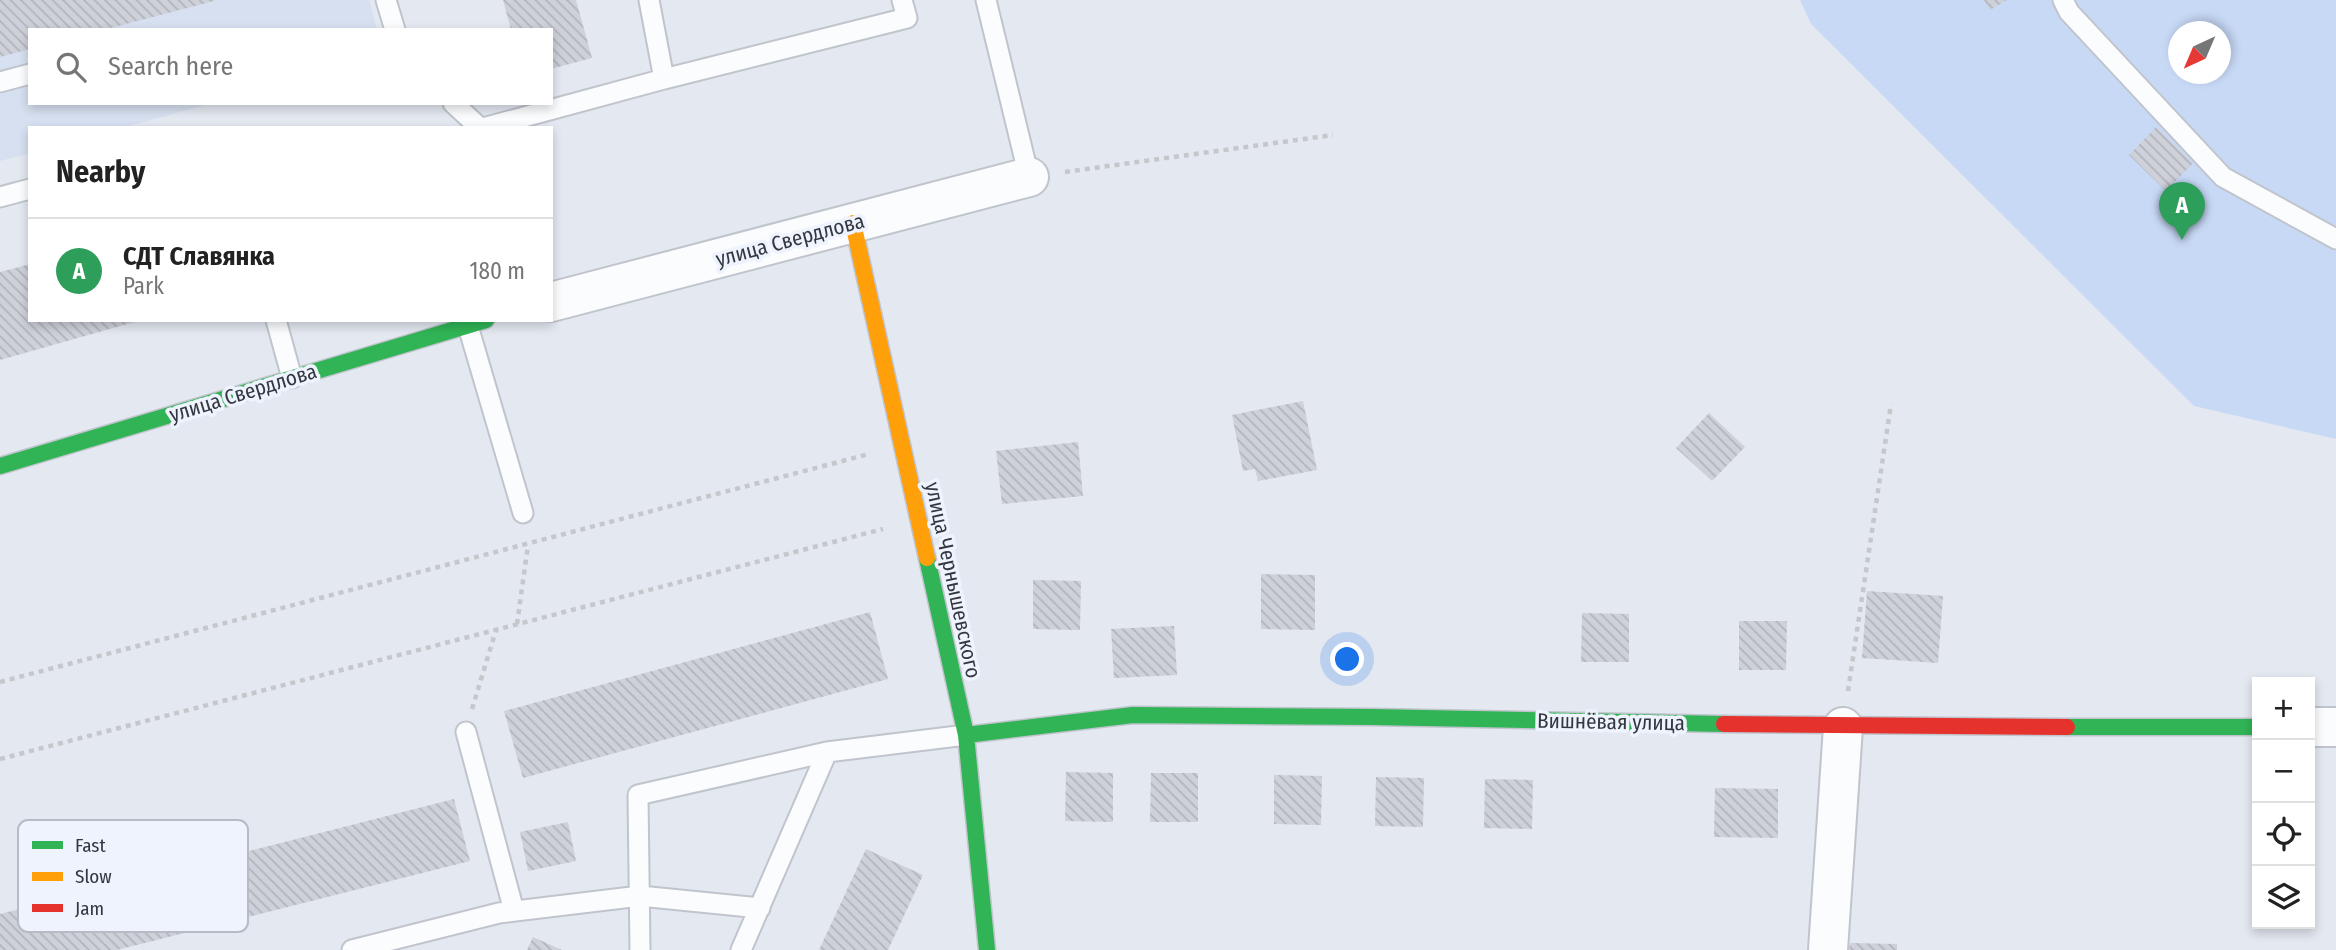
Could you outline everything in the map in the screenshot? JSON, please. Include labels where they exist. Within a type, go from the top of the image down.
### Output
[{"type":"street","name":"улица Свердлова","points":[[553,301],[1029,177]]},
{"type":"street","name":"улица Чернышевского","points":[[853,223],[965,735],[987,950]]},
{"type":"street","name":"улица Свердлова","points":[[0,466],[477,323]]},
{"type":"street","name":"Вишнёвая улица","points":[[965,735],[1133,715],[1843,727],[2252,727]]},
{"type":"street","points":[[1828,950],[1843,727]]},
{"type":"street","points":[[2315,727],[2336,727]]},
{"type":"lane","points":[[386,0],[394,28]]},
{"type":"lane","points":[[649,0],[664,79]]},
{"type":"lane","points":[[489,126],[907,18],[902,0]]},
{"type":"lane","points":[[986,0],[1029,177]]},
{"type":"lane","points":[[2063,0],[2069,12],[2223,177],[2336,239]]},
{"type":"lane","points":[[0,82],[28,75]]},
{"type":"lane","points":[[455,105],[480,126]]},
{"type":"lane","points":[[0,197],[28,190]]},
{"type":"lane","points":[[277,322],[292,378]]},
{"type":"lane","points":[[477,323],[523,513]]},
{"type":"lane","points":[[466,732],[514,911]]},
{"type":"lane","points":[[640,950],[638,794],[827,752],[965,735]]},
{"type":"lane","points":[[741,950],[827,752]]},
{"type":"lane","points":[[352,950],[499,912],[640,896],[760,908]]},
{"type":"path","points":[[1029,177],[1333,135]]},
{"type":"path","points":[[1843,727],[1891,404]]},
{"type":"path","points":[[0,682],[902,445]]},
{"type":"path","points":[[0,759],[918,520]]},
{"type":"path","points":[[517,624],[528,545]]},
{"type":"path","points":[[466,732],[496,629]]},
{"type":"shaded area","points":[[0,0],[369,0],[376,28],[28,28],[28,105],[205,105],[129,126],[28,126],[28,154],[0,161]]},
{"type":"shaded area","points":[[1800,0],[2336,0],[2336,439],[2194,406],[1811,24]]},
{"type":"building","points":[[0,0],[214,0],[111,28],[28,28],[28,50],[0,57]]},
{"type":"building","points":[[503,0],[576,0],[592,58],[553,68],[553,28],[510,28]]},
{"type":"building","points":[[1984,0],[2007,0],[1990,10]]},
{"type":"building","points":[[2156,127],[2193,163],[2166,191],[2129,155]]},
{"type":"building","points":[[28,265],[28,322],[134,322],[0,360],[0,272]]},
{"type":"building","points":[[1303,401],[1317,470],[1258,481],[1255,469],[1243,471],[1232,415]]},
{"type":"building","points":[[1709,413],[1745,447],[1712,481],[1676,448]]},
{"type":"building","points":[[1078,442],[1083,496],[1002,504],[996,451]]},
{"type":"building","points":[[1261,574],[1315,575],[1315,630],[1261,629]]},
{"type":"building","points":[[1033,580],[1081,581],[1080,630],[1033,629]]},
{"type":"building","points":[[1867,591],[1943,596],[1938,663],[1862,658]]},
{"type":"building","points":[[870,612],[888,679],[523,778],[504,711]]},
{"type":"building","points":[[1582,613],[1629,614],[1629,662],[1581,662]]},
{"type":"building","points":[[1739,621],[1787,621],[1786,670],[1739,670]]},
{"type":"building","points":[[1174,626],[1177,675],[1114,678],[1111,629]]},
{"type":"building","points":[[1066,772],[1113,773],[1113,822],[1065,821]]},
{"type":"building","points":[[1151,773],[1198,773],[1198,822],[1150,822]]},
{"type":"building","points":[[1274,775],[1322,776],[1321,825],[1274,824]]},
{"type":"building","points":[[1376,777],[1424,778],[1423,827],[1375,826]]},
{"type":"building","points":[[1485,779],[1533,780],[1532,829],[1484,828]]},
{"type":"building","points":[[1715,788],[1778,789],[1778,838],[1714,837]]},
{"type":"building","points":[[454,799],[470,861],[248,917],[248,851]]},
{"type":"building","points":[[568,822],[576,861],[528,871],[520,832]]},
{"type":"building","points":[[866,849],[923,875],[888,950],[819,950]]},
{"type":"building","points":[[18,909],[18,932],[188,932],[117,950],[0,950],[0,914]]},
{"type":"building","points":[[533,937],[562,950],[527,950]]},
{"type":"building","points":[[1850,943],[1897,944],[1897,950],[1849,950]]},
{"type":"traffic: fast","points":[[0,466],[479,322]]},
{"type":"traffic: fast","points":[[927,558],[966,735],[987,950]]},
{"type":"traffic: fast","points":[[966,735],[1133,715],[1724,724]]},
{"type":"traffic: fast","points":[[2067,727],[2252,727]]},
{"type":"traffic: slow","points":[[853,223],[927,558]]},
{"type":"traffic: jam","points":[[1724,724],[2067,727]]},
{"type":"place","name":"СДТ Славянка","points":[[2182,240]]}]
